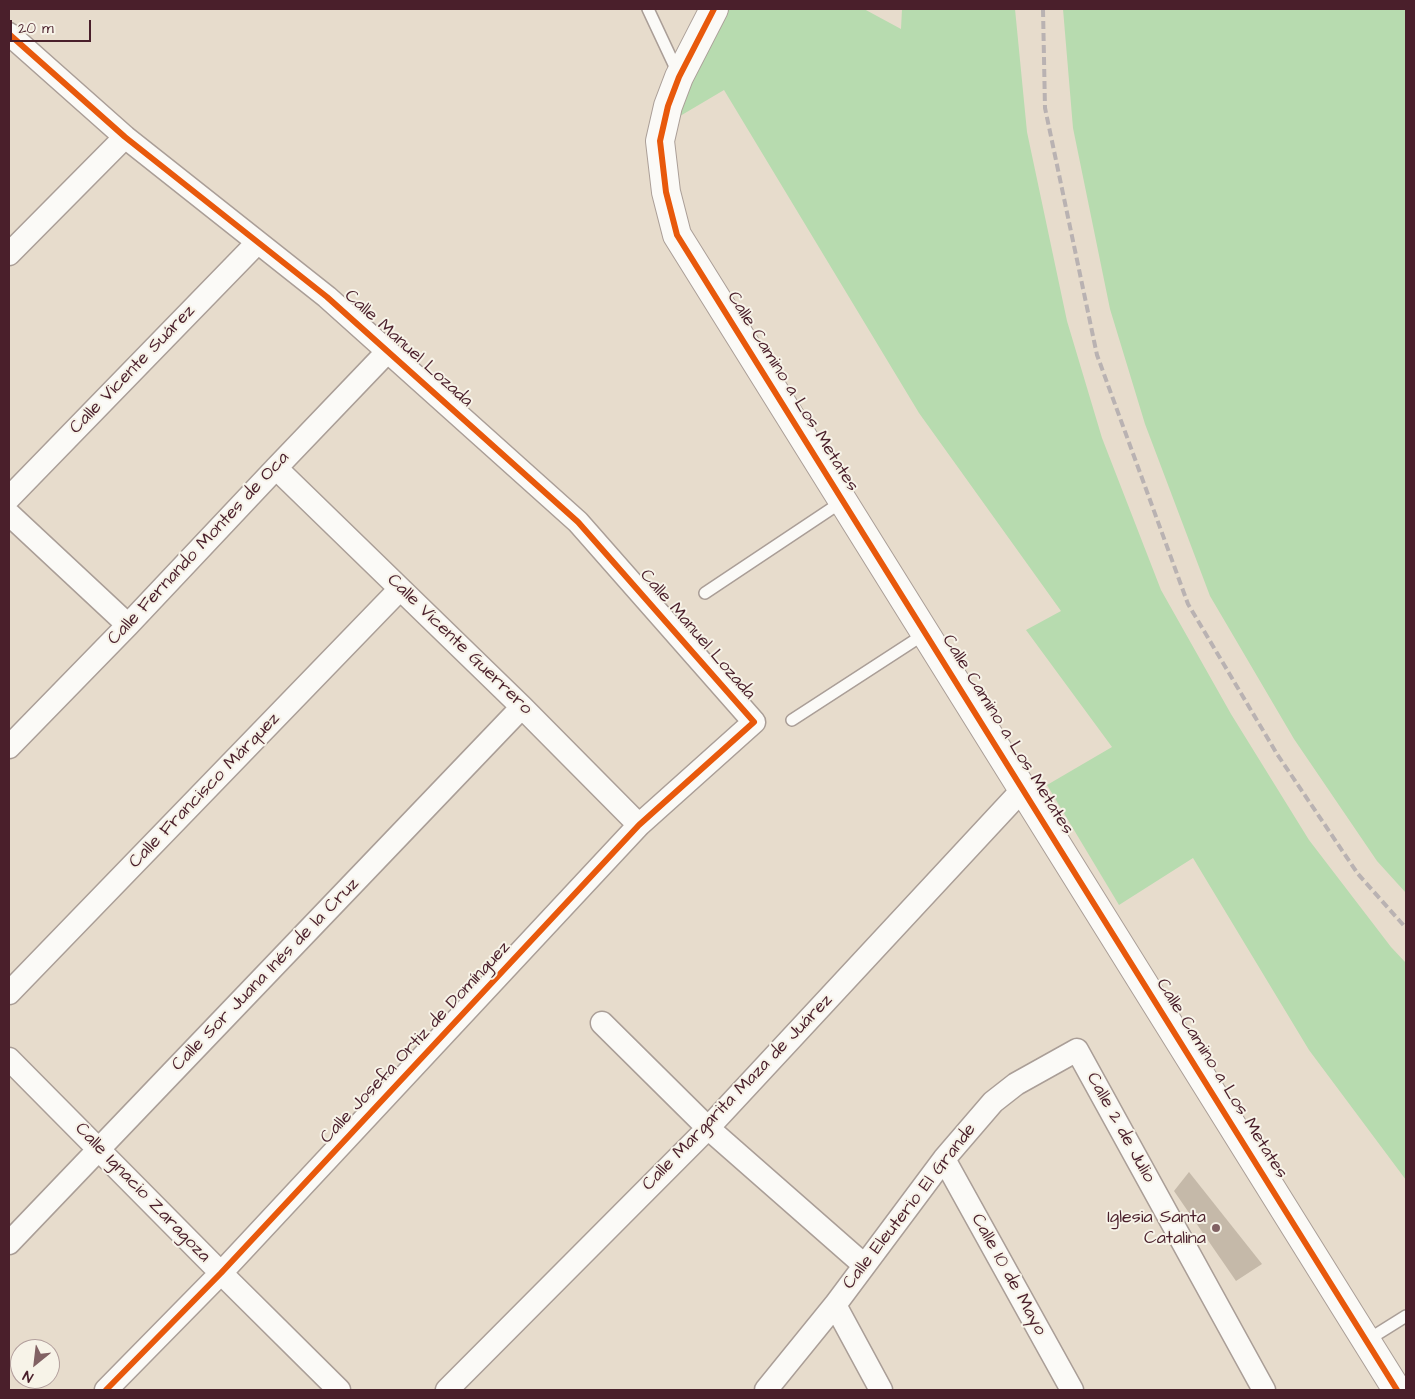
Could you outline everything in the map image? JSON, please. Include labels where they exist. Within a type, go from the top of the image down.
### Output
[{"type":"street","name":"Calle Camino a Los Metates","points":[[714,9],[679,77],[668,106],[660,141],[666,192],[677,235],[1396,1390]]},
{"type":"street","name":"Calle Manuel Lozada","points":[[9,34],[125,137],[257,243],[328,297],[578,522],[754,722]]},
{"type":"street","points":[[9,254],[125,137]]},
{"type":"street","name":"Calle Vicente Suárez","points":[[9,498],[257,243]]},
{"type":"street","name":"Calle Fernando Montes de Oca","points":[[9,747],[388,352]]},
{"type":"street","name":"Calle Vicente Guerrero","points":[[276,468],[522,707],[639,825]]},
{"type":"street","points":[[9,514],[128,625]]},
{"type":"street","name":"Calle Francisco Márquez","points":[[9,993],[400,589]]},
{"type":"street","name":"Calle Sor Juana Inés de la Cruz","points":[[9,1243],[522,707]]},
{"type":"street","name":"Calle Josefa Ortiz de Domínguez","points":[[106,1390],[221,1273],[639,825],[754,722]]},
{"type":"street","name":"Calle Margarita Maza de Juárez","points":[[446,1390],[708,1128],[1023,789]]},
{"type":"street","points":[[602,1023],[708,1128],[864,1265]]},
{"type":"street","name":"Calle Eleuterio El Grande","points":[[766,1390],[835,1306],[944,1159],[993,1102],[1016,1084],[1077,1050]]},
{"type":"street","name":"Calle 2 de Julio","points":[[1077,1050],[1264,1390]]},
{"type":"street","name":"Calle Ignacio Zaragoza","points":[[9,1058],[339,1390]]},
{"type":"street","name":"Calle 10 de Mayo","points":[[944,1159],[1072,1390]]},
{"type":"street","points":[[835,1306],[881,1390]]},
{"type":"lane","points":[[648,9],[679,77]]},
{"type":"lane","points":[[705,593],[843,501]]},
{"type":"lane","points":[[792,720],[926,633]]},
{"type":"lane","points":[[1366,1341],[1406,1316]]},
{"type":"green space","points":[[729,9],[864,9],[901,29],[902,9],[1015,9],[1027,132],[1067,321],[1102,438],[1161,590],[1231,714],[1309,840],[1391,947],[1406,963],[1406,1180],[1309,1050],[1193,858],[1119,905],[1047,785],[1112,747],[1026,630],[1061,611],[919,413],[724,90],[675,119],[706,49]]},
{"type":"green space","points":[[1063,9],[1406,9],[1406,893],[1377,861],[1294,739],[1210,596],[1145,424],[1110,309],[1073,128]]},
{"type":"building","name":"Iglesia Santa Catalina","points":[[1189,1172],[1262,1264],[1236,1281],[1174,1191]]},
{"type":"railway","points":[[1043,9],[1045,108],[1097,355],[1188,604],[1277,754],[1358,874],[1406,928]]},
{"type":"cycle path","points":[[714,9],[679,77],[668,106],[660,141],[666,192],[677,235],[1397,1390]]},
{"type":"cycle path","points":[[9,34],[125,137],[327,297],[578,522],[754,722],[639,825],[221,1273],[106,1390]]},
{"type":"place","name":"Iglesia Santa Catalina","points":[[1216,1228]]}]
